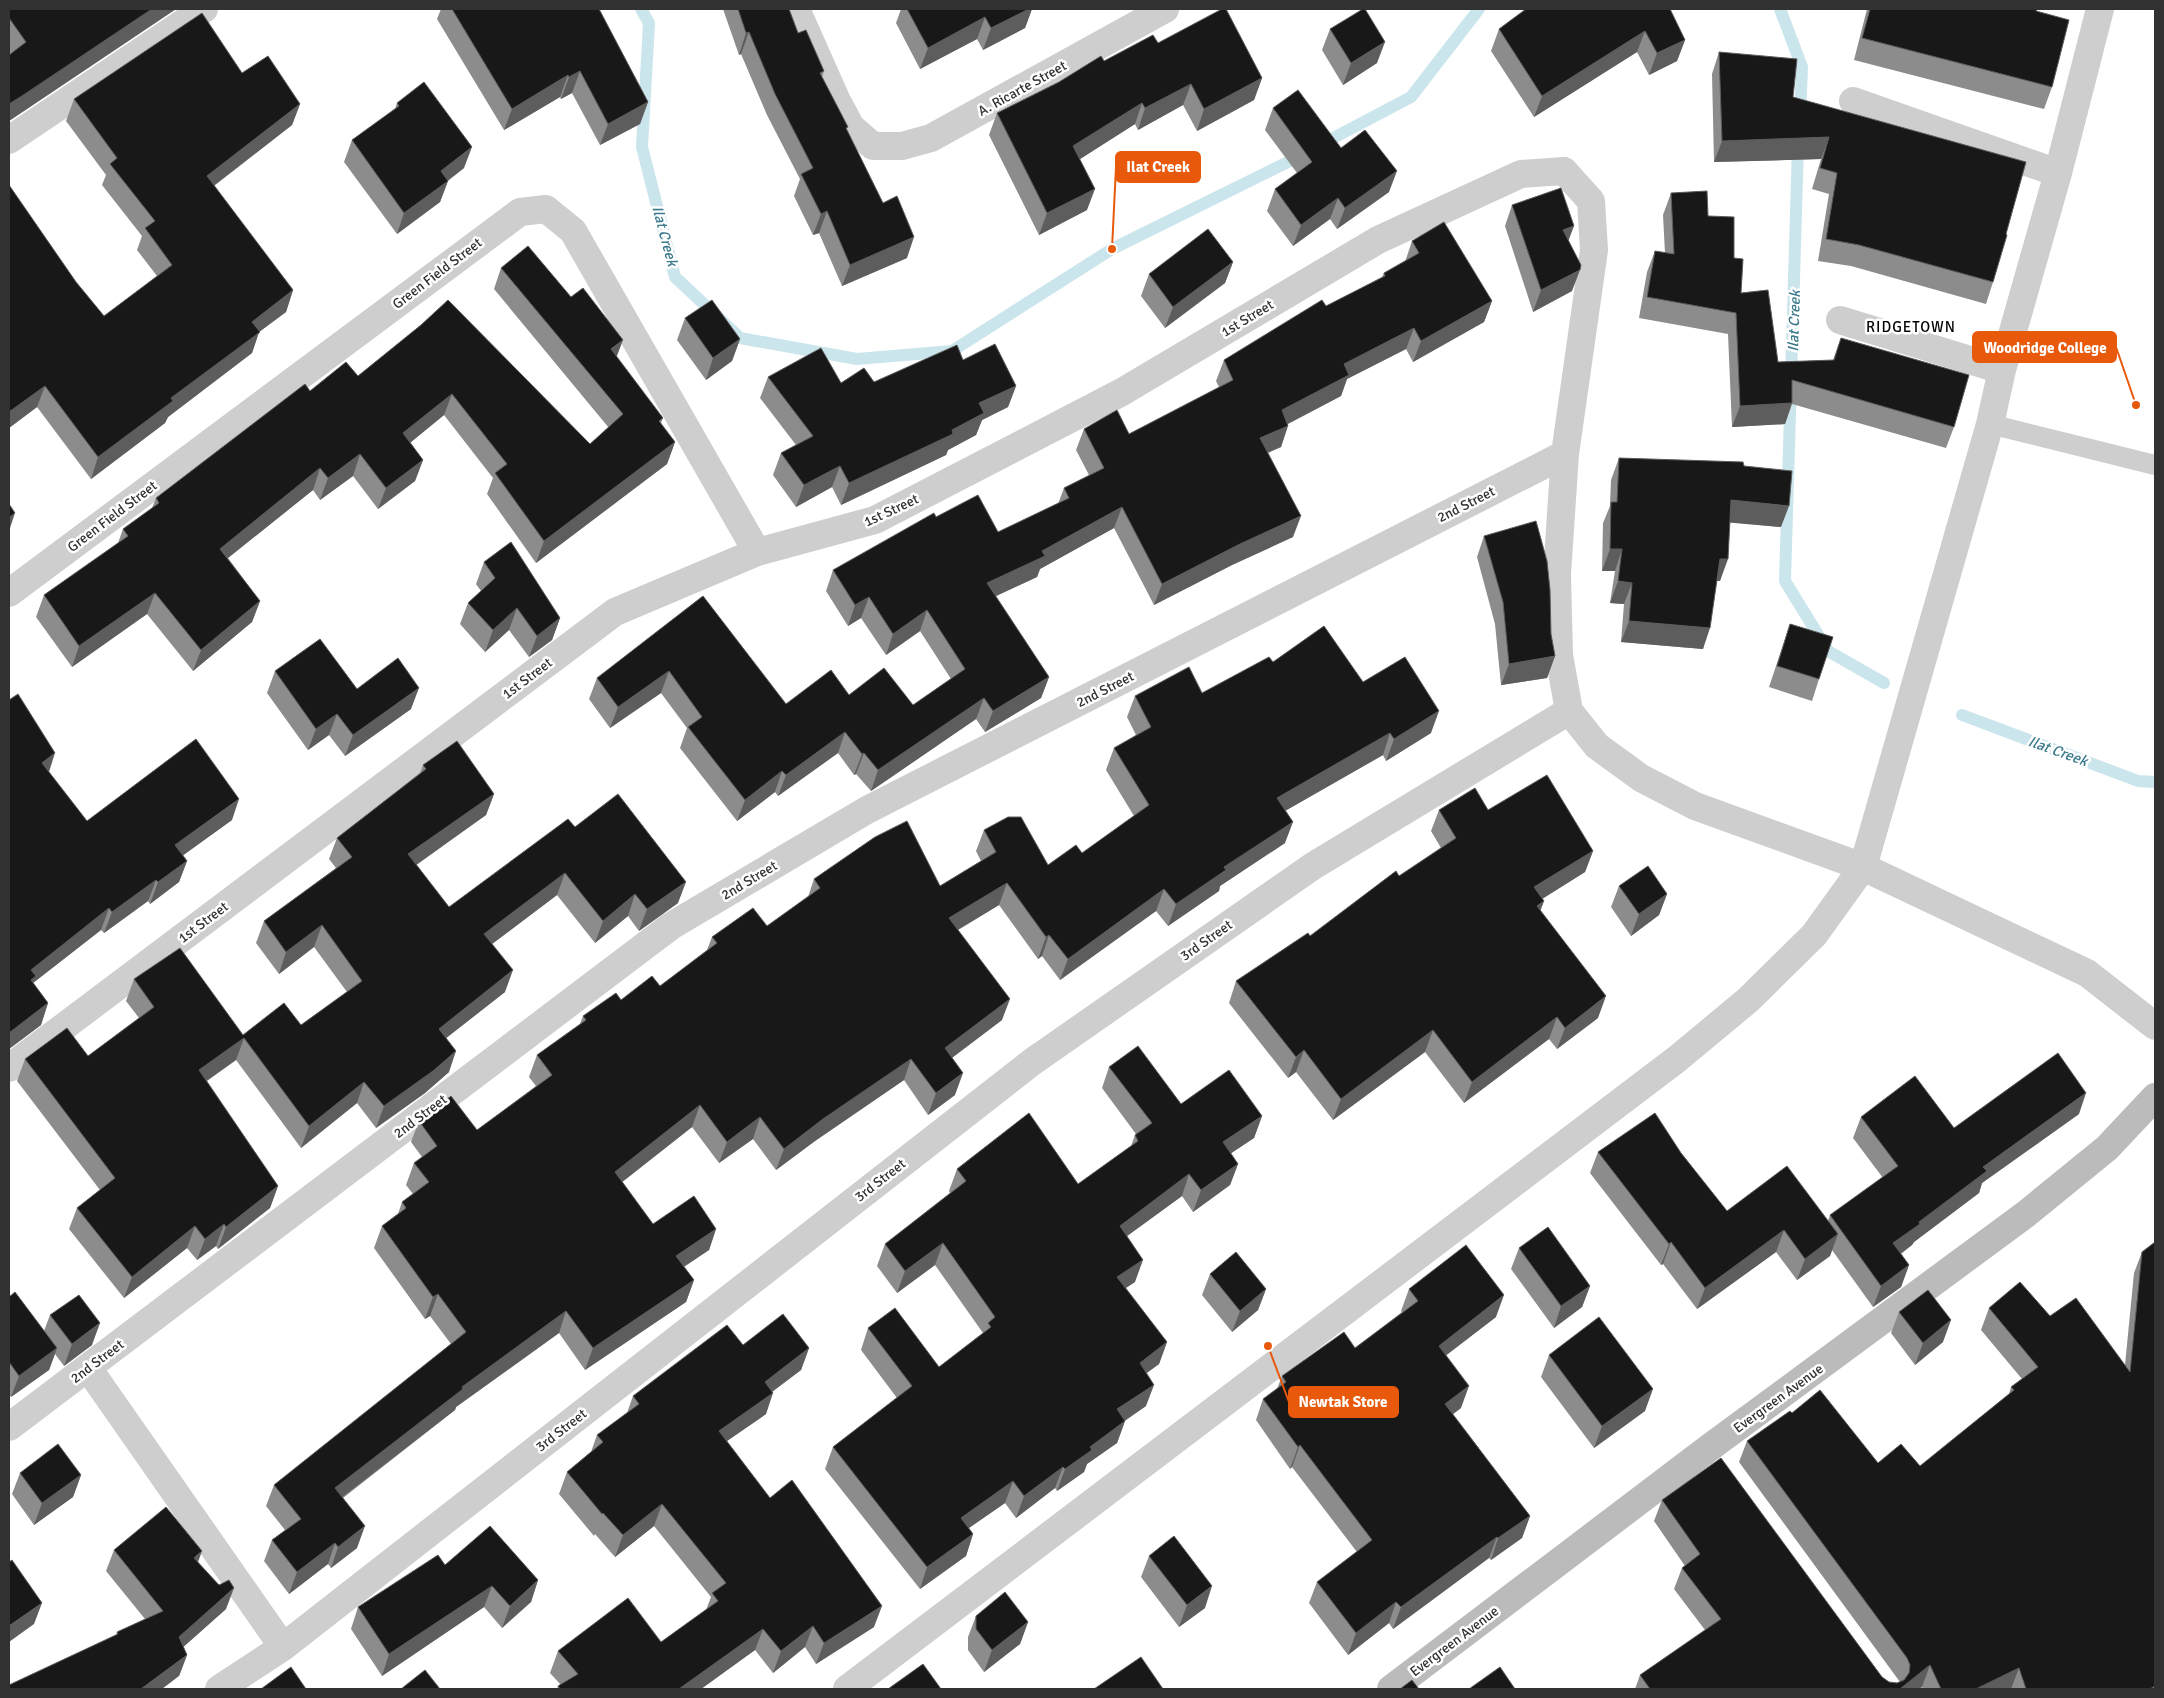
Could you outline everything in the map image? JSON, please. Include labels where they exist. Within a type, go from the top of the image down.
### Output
[{"type":"street","points":[[9,140],[204,9]]},
{"type":"street","name":"A. Ricarte Street","points":[[796,9],[836,99],[851,127],[872,146],[902,146],[931,138],[1165,9]]},
{"type":"street","points":[[847,1689],[1677,1059],[1748,1000],[1814,935],[1863,867],[1990,424],[2002,370],[2058,173],[2100,9]]},
{"type":"street","points":[[1853,101],[2058,173]]},
{"type":"street","name":"1st Street","points":[[9,1068],[615,612],[757,552],[875,520],[1122,392],[1378,240],[1521,174],[1564,171],[1591,200],[1594,250],[1565,454]]},
{"type":"street","name":"Green Field Street","points":[[9,593],[520,212],[546,209],[573,231],[757,552]]},
{"type":"street","points":[[1840,320],[2002,370]]},
{"type":"street","points":[[1565,454],[1557,574],[1559,655],[1569,712],[1597,746],[1641,778],[1695,806],[1863,867],[2087,973],[2155,1026]]},
{"type":"street","name":"2nd Street","points":[[9,1427],[671,926],[867,810],[1565,454]]},
{"type":"street","name":"3rd Street","points":[[219,1689],[283,1647],[1032,1062],[1313,866],[1569,712]]},
{"type":"street","name":"Evergreen Avenue","points":[[1391,1689],[1715,1456],[2026,1214],[2107,1148],[2155,1097]]},
{"type":"street","points":[[88,1368],[283,1647]]},
{"type":"lane","points":[[1990,424],[2155,465]]},
{"type":"building","points":[[9,9],[152,9],[9,104],[9,55],[26,42],[9,18]]},
{"type":"building","points":[[452,9],[599,9],[648,102],[608,124],[580,71],[569,77],[568,75],[512,109]]},
{"type":"building","points":[[738,9],[789,9],[798,33],[806,30],[824,71],[820,73],[848,127],[846,128],[883,203],[897,196],[914,237],[850,265],[827,211],[821,214],[801,174],[813,168],[775,94],[749,32],[746,33]]},
{"type":"building","points":[[907,9],[1029,9],[991,28],[985,17],[928,48]]},
{"type":"building","points":[[1222,9],[1226,9],[1262,78],[1204,109],[1191,84],[1145,108],[1142,103],[1073,146],[1095,189],[1047,213],[997,113],[1059,82],[1101,56],[1104,61],[1153,35],[1158,43]]},
{"type":"building","points":[[1365,9],[1385,42],[1351,63],[1330,29]]},
{"type":"building","points":[[1526,9],[1670,9],[1685,40],[1657,53],[1645,31],[1542,96],[1499,29]]},
{"type":"building","points":[[1870,9],[2037,9],[2036,11],[2069,20],[2052,87],[1862,38]]},
{"type":"building","points":[[202,13],[242,73],[268,56],[300,104],[207,176],[293,290],[252,322],[260,332],[171,398],[173,401],[98,457],[45,386],[9,412],[9,185],[76,282],[104,316],[172,265],[145,228],[155,221],[110,164],[117,158],[74,99]]},
{"type":"building","points":[[1719,52],[1797,59],[1793,97],[2026,162],[1993,282],[1859,245],[1826,239],[1837,173],[1820,168],[1829,137],[1722,141]]},
{"type":"building","points":[[424,82],[472,147],[441,171],[448,181],[404,213],[352,140],[399,106],[397,103]]},
{"type":"building","points":[[1298,90],[1341,148],[1365,130],[1397,171],[1345,208],[1338,198],[1301,225],[1275,189],[1312,162],[1273,108]]},
{"type":"building","points":[[1561,188],[1574,226],[1563,230],[1581,265],[1580,270],[1541,290],[1512,205]]},
{"type":"building","points":[[1707,191],[1708,216],[1734,217],[1734,258],[1743,259],[1741,293],[1768,290],[1778,362],[1834,360],[1841,338],[1969,375],[1954,427],[1792,380],[1792,403],[1740,406],[1736,313],[1647,297],[1655,251],[1674,254],[1671,193]]},
{"type":"building","points":[[1444,222],[1492,301],[1421,341],[1414,328],[1344,364],[1349,375],[1282,410],[1288,426],[1260,438],[1301,516],[1240,544],[1162,584],[1122,507],[1042,551],[1045,556],[987,583],[1049,677],[993,711],[984,698],[878,770],[864,753],[862,754],[845,732],[786,775],[782,771],[745,800],[688,727],[702,717],[669,671],[618,707],[597,678],[703,596],[786,704],[831,670],[849,695],[884,668],[913,705],[965,669],[927,610],[893,634],[869,597],[855,605],[833,570],[934,513],[936,517],[978,495],[998,532],[1069,498],[1064,488],[1104,468],[1084,429],[1117,410],[1129,434],[1233,380],[1224,360],[1322,300],[1326,306],[1385,276],[1384,273],[1419,253],[1412,241]]},
{"type":"building","points":[[1208,229],[1233,262],[1173,307],[1149,274]]},
{"type":"building","points":[[528,246],[571,297],[583,288],[623,340],[611,349],[663,418],[659,421],[675,442],[544,541],[495,473],[507,464],[452,394],[403,433],[423,460],[386,488],[360,454],[328,478],[320,468],[220,549],[260,601],[201,650],[155,593],[79,646],[44,595],[128,536],[123,529],[159,503],[156,498],[305,384],[310,391],[346,362],[358,376],[421,325],[448,300],[590,444],[623,414],[501,268]]},
{"type":"building","points":[[712,300],[740,339],[713,358],[685,318]]},
{"type":"building","points":[[995,344],[1016,386],[979,403],[984,413],[952,430],[953,434],[849,483],[840,466],[804,485],[781,453],[813,436],[768,377],[821,348],[841,383],[864,368],[874,382],[957,345],[963,360]]},
{"type":"building","points":[[1619,458],[1743,462],[1744,466],[1792,471],[1789,506],[1731,500],[1728,559],[1720,559],[1710,628],[1629,621],[1632,583],[1618,581],[1622,549],[1610,549],[1611,502],[1617,502]]},
{"type":"building","points":[[9,504],[15,513],[9,518]]},
{"type":"building","points":[[1536,521],[1547,561],[1551,634],[1555,656],[1509,664],[1503,602],[1484,536]]},
{"type":"building","points":[[511,542],[560,618],[537,636],[517,608],[493,630],[468,603],[495,578],[484,562]]},
{"type":"building","points":[[1790,624],[1833,637],[1819,679],[1777,666]]},
{"type":"building","points":[[1324,626],[1363,682],[1405,657],[1439,711],[1394,739],[1390,733],[1277,798],[1293,822],[1224,867],[1226,870],[1176,904],[1164,889],[1068,959],[1049,935],[1046,937],[1007,883],[949,918],[1010,999],[945,1048],[963,1073],[936,1093],[911,1059],[823,1119],[784,1149],[760,1117],[727,1142],[700,1105],[615,1172],[653,1224],[694,1196],[716,1229],[676,1256],[694,1280],[593,1348],[566,1311],[462,1387],[463,1389],[335,1488],[365,1526],[338,1547],[335,1543],[297,1572],[272,1540],[301,1519],[274,1485],[466,1332],[438,1294],[433,1297],[382,1226],[406,1208],[402,1202],[429,1182],[414,1163],[437,1146],[419,1121],[451,1096],[477,1130],[552,1075],[537,1055],[586,1020],[583,1016],[616,993],[621,1000],[652,976],[660,986],[717,943],[712,937],[753,908],[767,926],[820,888],[814,879],[875,837],[907,821],[940,886],[996,852],[984,830],[1008,817],[1021,817],[1048,865],[1076,845],[1082,853],[1149,805],[1114,748],[1151,727],[1135,696],[1189,667],[1202,693],[1269,657],[1273,662]]},
{"type":"building","points":[[320,639],[357,689],[398,658],[419,688],[353,735],[337,714],[316,729],[275,671]]},
{"type":"building","points":[[18,694],[55,753],[42,763],[87,821],[196,739],[239,799],[175,845],[187,861],[158,882],[156,880],[112,912],[109,908],[31,970],[36,976],[31,980],[48,1003],[9,1033],[9,700]]},
{"type":"building","points":[[457,741],[494,794],[408,854],[449,907],[568,819],[575,827],[618,794],[686,882],[647,909],[635,894],[603,921],[565,873],[484,934],[513,970],[439,1029],[456,1051],[433,1071],[384,1106],[364,1082],[309,1126],[244,1038],[199,1070],[278,1186],[226,1227],[224,1224],[205,1239],[195,1226],[132,1277],[77,1208],[115,1178],[25,1059],[67,1028],[88,1056],[154,1007],[134,979],[180,948],[243,1035],[284,1003],[301,1025],[362,981],[322,925],[286,952],[264,921],[352,857],[337,838],[426,769],[423,765]]},
{"type":"building","points":[[1547,775],[1593,851],[1534,887],[1544,901],[1537,906],[1606,996],[1565,1028],[1557,1017],[1472,1082],[1433,1030],[1341,1099],[1304,1050],[1296,1057],[1236,981],[1308,933],[1310,936],[1396,871],[1399,876],[1456,838],[1439,810],[1475,788],[1488,810]]},
{"type":"building","points":[[1648,866],[1667,894],[1639,914],[1619,886]]},
{"type":"building","points":[[1138,1046],[1181,1104],[1229,1070],[1262,1116],[1223,1142],[1238,1164],[1201,1190],[1189,1174],[1120,1226],[1143,1260],[1117,1277],[1167,1342],[1140,1363],[1154,1385],[1117,1409],[1125,1421],[1090,1447],[1092,1450],[1065,1469],[1063,1467],[1024,1496],[1013,1481],[961,1518],[973,1534],[927,1567],[833,1447],[912,1386],[868,1328],[895,1308],[939,1367],[991,1327],[988,1323],[995,1317],[943,1243],[905,1271],[885,1244],[966,1181],[957,1169],[1029,1113],[1078,1184],[1138,1141],[1135,1135],[1152,1123],[1109,1067]]},
{"type":"building","points":[[2058,1053],[2086,1093],[1983,1167],[1987,1171],[1893,1243],[1909,1265],[1881,1286],[1830,1215],[1898,1166],[1861,1117],[1915,1076],[1954,1128]]},
{"type":"building","points":[[1655,1113],[1681,1153],[1727,1211],[1787,1166],[1838,1234],[1805,1259],[1784,1230],[1705,1288],[1671,1242],[1669,1244],[1598,1152]]},
{"type":"building","points":[[1548,1227],[1590,1286],[1561,1306],[1519,1248]]},
{"type":"building","points":[[2155,1242],[2155,1686],[2150,1689],[2026,1689],[2019,1668],[1976,1689],[1941,1689],[1930,1665],[1900,1689],[1650,1689],[1640,1675],[1721,1619],[1682,1568],[1700,1554],[1662,1500],[1721,1458],[1882,1677],[1889,1682],[1897,1683],[1904,1680],[1909,1673],[1910,1665],[1907,1658],[1747,1441],[1790,1411],[1792,1413],[1820,1390],[1878,1463],[1901,1444],[1920,1466],[2014,1390],[2011,1387],[2038,1367],[1989,1308],[2020,1282],[2050,1316],[2076,1298],[2130,1372],[2142,1252]]},
{"type":"building","points":[[1466,1245],[1504,1295],[1439,1346],[1469,1386],[1445,1404],[1530,1516],[1497,1537],[1401,1607],[1396,1602],[1356,1633],[1317,1582],[1372,1540],[1300,1445],[1298,1447],[1263,1399],[1286,1382],[1282,1376],[1344,1332],[1355,1348],[1418,1301],[1409,1289]]},
{"type":"building","points":[[1236,1252],[1266,1289],[1240,1311],[1210,1274]]},
{"type":"building","points":[[1928,1290],[1951,1320],[1923,1343],[1899,1312]]},
{"type":"building","points":[[15,1292],[57,1348],[19,1376],[9,1362],[9,1297]]},
{"type":"building","points":[[79,1295],[100,1323],[72,1344],[50,1315]]},
{"type":"building","points":[[783,1314],[809,1348],[765,1382],[773,1393],[719,1431],[770,1498],[792,1480],[882,1606],[824,1643],[813,1626],[781,1651],[763,1629],[679,1689],[560,1689],[558,1686],[578,1674],[558,1651],[628,1598],[661,1642],[718,1601],[712,1593],[726,1583],[662,1504],[623,1535],[602,1514],[567,1472],[603,1442],[597,1435],[639,1404],[633,1396],[727,1325],[743,1345]]},
{"type":"building","points":[[1599,1317],[1653,1389],[1602,1426],[1549,1355]]},
{"type":"building","points":[[58,1444],[81,1475],[42,1503],[20,1473]]},
{"type":"building","points":[[166,1507],[202,1551],[194,1558],[219,1585],[229,1580],[234,1588],[179,1637],[187,1655],[141,1689],[9,1689],[9,1685],[163,1611],[114,1550]]},
{"type":"building","points":[[490,1526],[538,1580],[510,1606],[492,1586],[389,1654],[358,1607],[438,1555],[445,1565]]},
{"type":"building","points":[[1174,1536],[1212,1586],[1187,1605],[1149,1556]]},
{"type":"building","points":[[12,1560],[42,1603],[9,1626],[9,1562]]},
{"type":"building","points":[[1005,1592],[1028,1622],[992,1650],[976,1629],[976,1616]]},
{"type":"building","points":[[1141,1657],[1163,1689],[1094,1689]]},
{"type":"building","points":[[923,1664],[941,1689],[888,1689]]},
{"type":"building","points":[[291,1667],[306,1689],[261,1689]]},
{"type":"building","points":[[1500,1667],[1515,1689],[1469,1689]]},
{"type":"building","points":[[425,1670],[440,1689],[401,1689]]},
{"type":"building","points":[[1412,1680],[1419,1689],[1400,1689]]},
{"type":"waterway","name":"Ilat Creek","points":[[641,9],[649,23],[642,147],[675,277],[740,338],[857,359],[952,351],[1112,249],[1302,155]]},
{"type":"waterway","name":"Ilat Creek","points":[[1320,145],[1411,97],[1479,9]]},
{"type":"waterway","name":"Ilat Creek","points":[[1780,9],[1802,67],[1800,115]]},
{"type":"waterway","name":"Ilat Creek","points":[[1798,145],[1785,581],[1828,651],[1884,683]]},
{"type":"waterway","name":"Ilat Creek","points":[[1962,715],[2138,781],[2155,782]]},
{"type":"place","name":"Ilat Creek","points":[[1112,249]]},
{"type":"place","name":"Woodridge College","points":[[2136,405]]},
{"type":"place","name":"Newtak Store","points":[[1268,1346]]},
{"type":"district","name":"RIDGETOWN","points":[[1911,327]]}]
